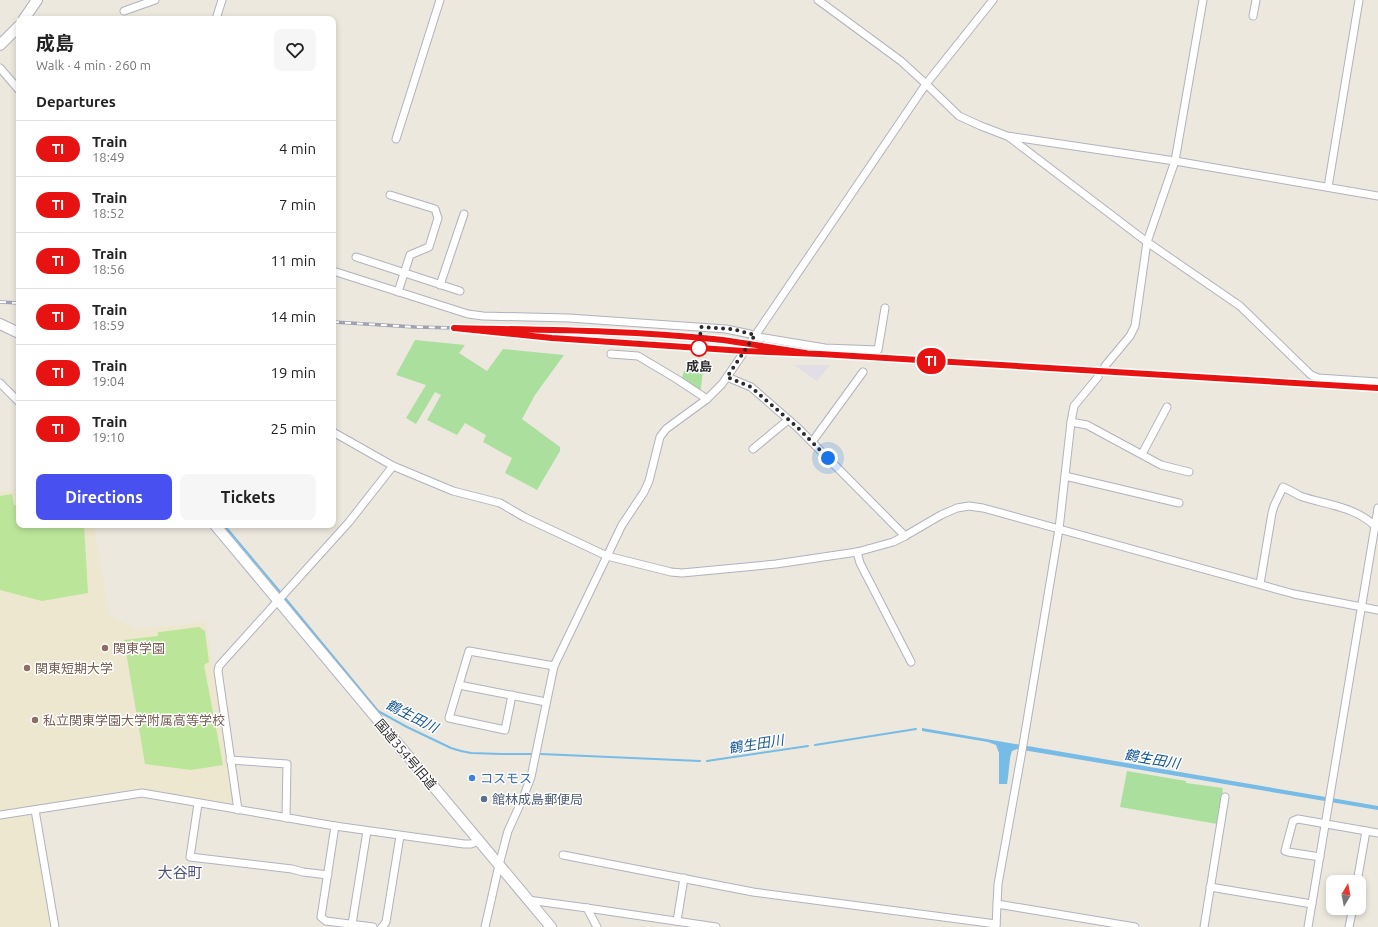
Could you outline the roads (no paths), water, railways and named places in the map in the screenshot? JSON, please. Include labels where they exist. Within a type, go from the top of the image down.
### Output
[{"type":"street","points":[[26,16],[37,0]]},
{"type":"street","points":[[124,11],[155,0]]},
{"type":"street","points":[[217,16],[222,0]]},
{"type":"street","points":[[396,139],[440,0]]},
{"type":"street","points":[[818,0],[901,61],[959,116],[1007,136],[1175,161],[1378,196]]},
{"type":"street","points":[[485,927],[508,831],[531,778],[554,666],[622,525],[644,492],[649,481],[660,437],[666,429],[707,399],[722,384],[926,84],[993,0]]},
{"type":"street","points":[[1105,366],[1130,336],[1134,326],[1147,242],[1175,161],[1203,0]]},
{"type":"street","points":[[1253,16],[1256,0]]},
{"type":"street","points":[[1328,187],[1359,0]]},
{"type":"street","points":[[0,45],[16,29]]},
{"type":"street","points":[[0,68],[16,87]]},
{"type":"street","points":[[1007,136],[1147,242],[1240,306],[1314,378],[1378,382]]},
{"type":"street","points":[[390,195],[435,209],[438,218],[429,247],[410,255],[398,292]]},
{"type":"street","points":[[440,285],[464,214]]},
{"type":"street","points":[[356,257],[460,291]]},
{"type":"street","points":[[336,272],[454,310],[483,316],[569,318],[732,329],[758,337],[825,348],[878,350],[885,308]]},
{"type":"street","points":[[0,324],[16,332]]},
{"type":"street","points":[[611,354],[638,356],[707,399]]},
{"type":"street","points":[[812,442],[863,372]]},
{"type":"street","points":[[727,377],[751,387],[788,420],[812,442],[905,536]]},
{"type":"street","points":[[563,855],[753,892],[996,926],[998,884],[1059,529],[1071,422],[1074,406],[1098,377]]},
{"type":"street","points":[[0,383],[16,399]]},
{"type":"street","points":[[1142,454],[1168,407]]},
{"type":"street","points":[[753,449],[788,420]]},
{"type":"street","points":[[1071,422],[1087,424],[1161,465],[1189,472]]},
{"type":"street","points":[[336,434],[393,466],[453,491],[500,502],[524,517],[607,556],[671,572],[682,573],[776,564],[857,552],[881,546],[905,536],[941,515],[957,508],[969,506],[983,508],[1294,594],[1378,610]]},
{"type":"street","points":[[238,810],[218,671],[219,666],[349,522],[393,466]]},
{"type":"street","points":[[1065,476],[1178,503]]},
{"type":"street","points":[[1260,584],[1272,513],[1283,487],[1300,495],[1350,510],[1368,520],[1374,526]]},
{"type":"street","points":[[1308,927],[1378,508]]},
{"type":"street","name":"国道354号旧道","points":[[218,528],[551,927]]},
{"type":"street","points":[[857,552],[860,563],[911,662]]},
{"type":"street","points":[[512,695],[505,730],[449,718],[469,651],[554,666]]},
{"type":"street","points":[[459,685],[546,702]]},
{"type":"street","points":[[230,760],[287,764],[286,818]]},
{"type":"street","points":[[0,815],[142,793],[198,804],[400,836],[464,844],[471,844],[479,841]]},
{"type":"street","points":[[1204,927],[1225,797]]},
{"type":"street","points":[[198,804],[190,857],[292,869],[328,875]]},
{"type":"street","points":[[35,810],[55,927]]},
{"type":"street","points":[[1320,857],[1288,852],[1285,850],[1292,821],[1298,819],[1378,833]]},
{"type":"street","points":[[335,826],[321,917],[326,921],[373,927]]},
{"type":"street","points":[[1358,875],[1366,830]]},
{"type":"street","points":[[352,924],[367,831]]},
{"type":"street","points":[[382,927],[386,922],[400,836]]},
{"type":"street","points":[[677,921],[684,878]]},
{"type":"street","points":[[1210,887],[1312,904]]},
{"type":"street","points":[[528,900],[716,927]]},
{"type":"street","points":[[997,904],[1135,927]]},
{"type":"street","points":[[587,908],[597,927]]},
{"type":"street","points":[[1350,927],[1352,915]]},
{"type":"water","points":[[922,728],[1378,806],[1378,810],[1017,749],[1012,751],[1011,754],[1007,784],[999,784],[999,753],[996,745],[988,742],[922,731]]},
{"type":"waterway","name":"鶴生田川","points":[[227,528],[281,593]]},
{"type":"waterway","name":"鶴生田川","points":[[285,598],[378,711],[407,727],[451,748],[461,751],[471,753],[531,754]]},
{"type":"waterway","name":"鶴生田川","points":[[815,745],[916,729]]},
{"type":"waterway","name":"鶴生田川","points":[[707,761],[808,746]]},
{"type":"waterway","name":"鶴生田川","points":[[541,754],[700,761]]},
{"type":"railway","points":[[0,302],[16,303]]},
{"type":"railway","points":[[336,322],[415,327],[579,331],[686,337],[731,341],[792,351],[830,355],[1378,388]]},
{"type":"railway","points":[[512,334],[552,338],[770,352]]},
{"type":"train","name":"TI","points":[[806,353],[730,341],[686,337],[529,329],[454,328],[552,338],[744,351],[820,354],[1378,388]]},
{"type":"place","name":"成島","points":[[699,348]]},
{"type":"place","name":"関東学園","points":[[105,648]]},
{"type":"place","name":"関東短期大学","points":[[27,668]]},
{"type":"place","name":"私立関東学園大学附属高等学校","points":[[35,720]]},
{"type":"place","name":"コスモス","points":[[472,778]]},
{"type":"place","name":"館林成島郵便局","points":[[484,799]]},
{"type":"district","name":"大谷町","points":[[180,872]]}]
